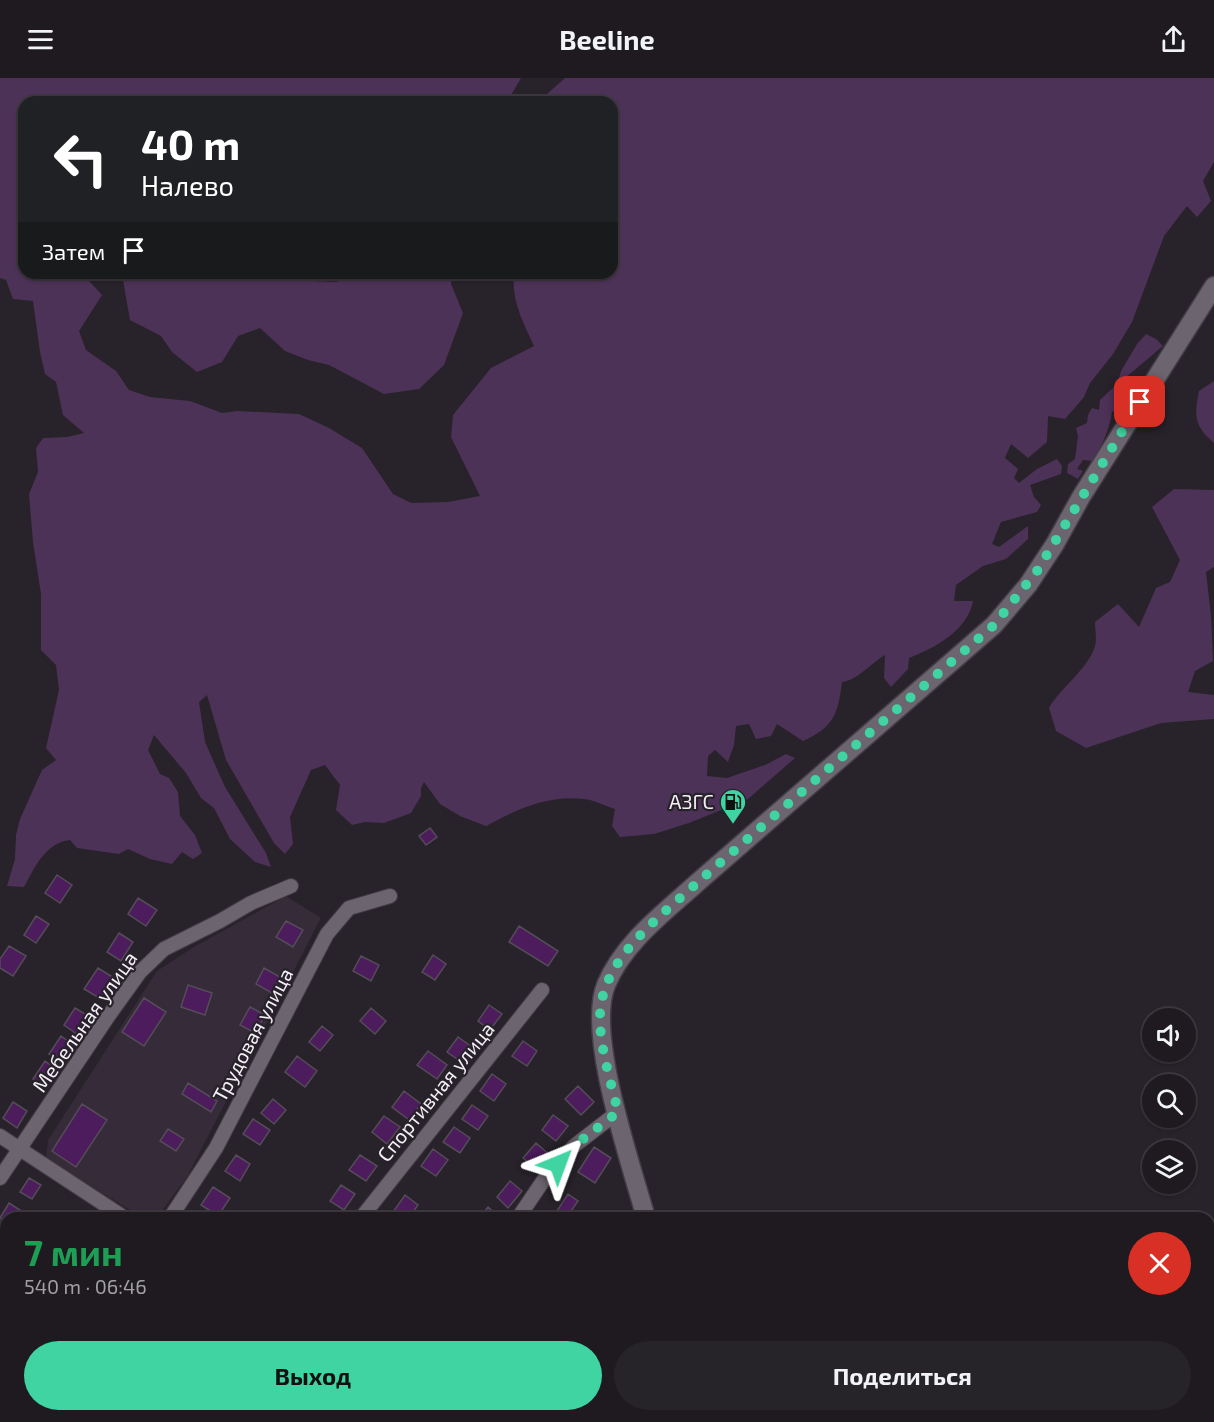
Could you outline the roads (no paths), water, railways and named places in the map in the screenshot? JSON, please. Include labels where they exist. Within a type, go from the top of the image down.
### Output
[{"type":"main road","points":[[644,1212],[602,1045],[600,1018],[606,986],[621,958],[653,923],[698,882],[994,625],[1028,585],[1214,286]]},
{"type":"street","name":"Мебельная улица","points":[[0,1178],[107,1018],[141,972],[164,949],[251,903],[291,886]]},
{"type":"street","name":"Трудовая улица","points":[[175,1212],[216,1148],[327,934],[349,908],[390,896]]},
{"type":"street","name":"Спортивная улица","points":[[366,1212],[542,990]]},
{"type":"street","points":[[522,1212],[543,1181],[574,1146],[618,1112]]},
{"type":"street","points":[[0,1136],[116,1212]]},
{"type":"place","name":"АЗГС","points":[[733,825]]}]
